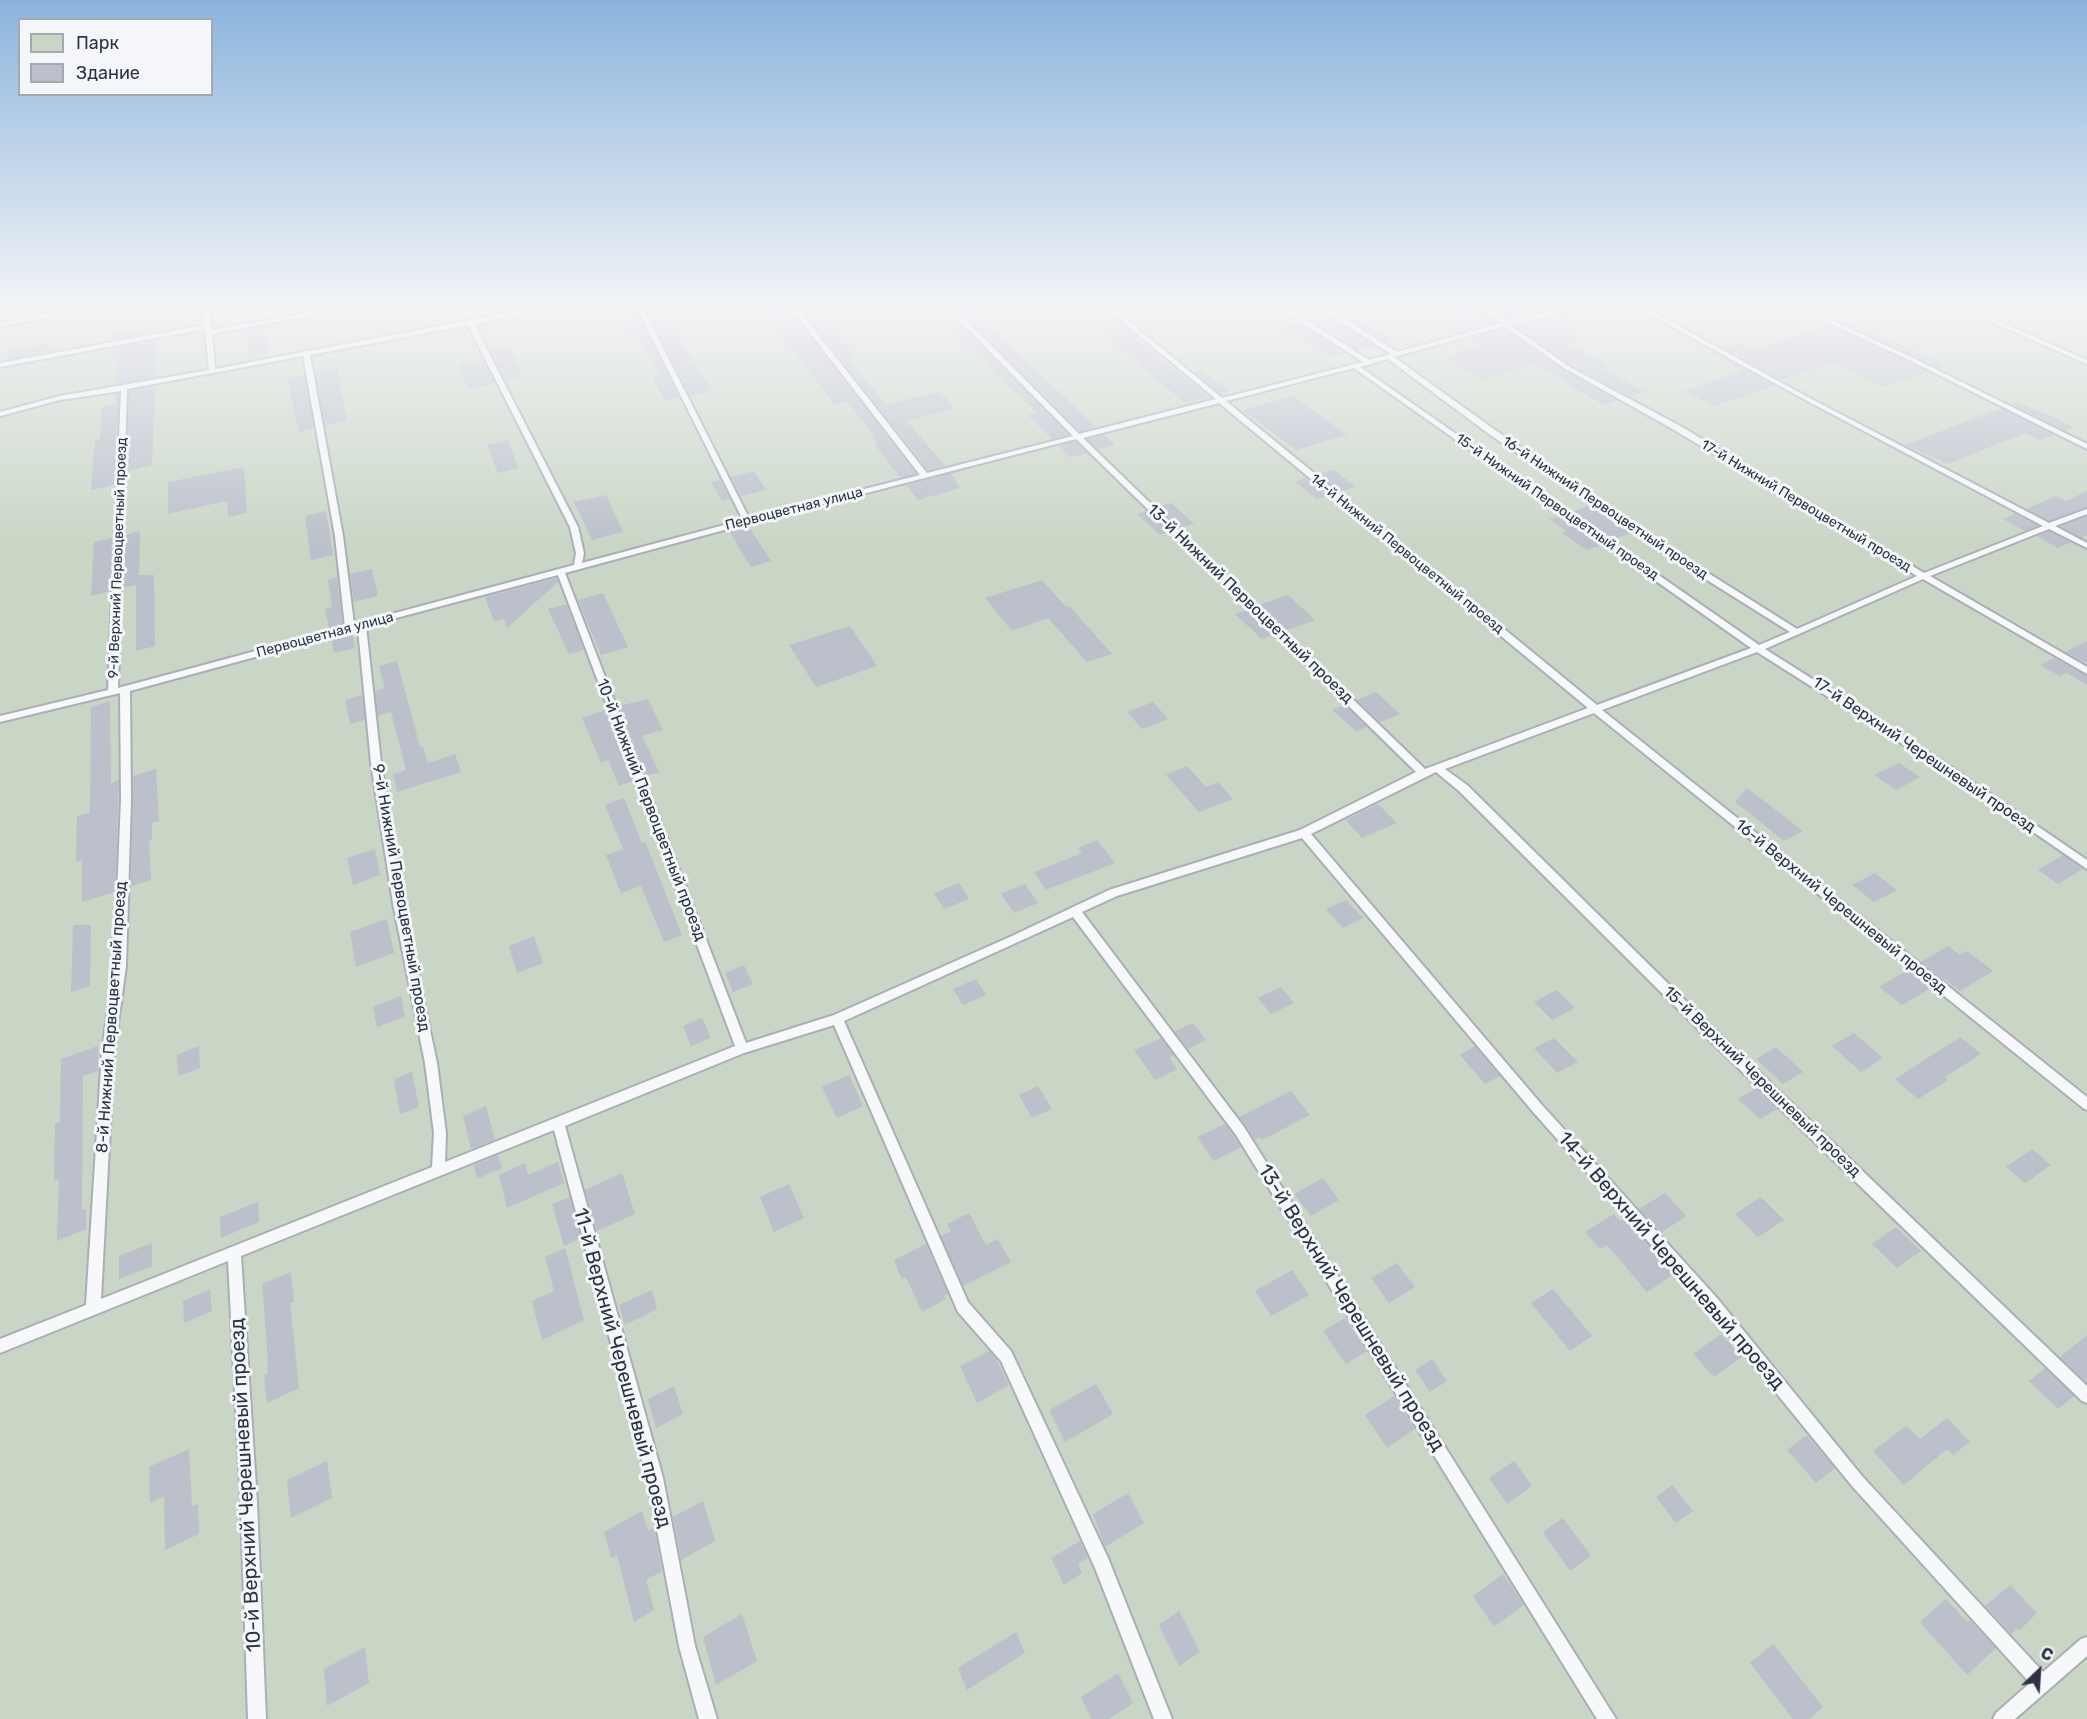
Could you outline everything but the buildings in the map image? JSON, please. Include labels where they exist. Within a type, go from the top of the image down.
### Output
[{"type":"lane","points":[[0,414],[60,398],[142,384]]},
{"type":"lane","name":"9-й Нижний Первоцветный проезд","points":[[312,384],[356,627],[398,903],[431,1063],[440,1133],[438,1170]]},
{"type":"lane","points":[[502,384],[574,527],[580,553],[578,565]]},
{"type":"lane","points":[[678,384],[747,520]]},
{"type":"lane","points":[[853,384],[925,476]]},
{"type":"lane","name":"13-й Нижний Первоцветный проезд","points":[[1025,384],[1423,773]]},
{"type":"lane","name":"14-й Нижний Первоцветный проезд","points":[[1201,384],[1595,709]]},
{"type":"lane","name":"Первоцветная улица","points":[[0,719],[119,691],[747,520],[1280,384]]},
{"type":"lane","name":"15-й Нижний Первоцветный проезд","points":[[1381,384],[1758,649]]},
{"type":"lane","name":"16-й Нижний Первоцветный проезд","points":[[1430,384],[1492,432],[1647,538],[1796,632]]},
{"type":"lane","name":"17-й Нижний Первоцветный проезд","points":[[1597,384],[1679,429],[1923,576],[2087,671]]},
{"type":"lane","points":[[1780,384],[2087,546]]},
{"type":"lane","points":[[1961,384],[2087,447]]},
{"type":"lane","name":"9-й Верхний Первоцветный проезд","points":[[119,691],[124,388]]},
{"type":"lane","points":[[0,1346],[742,1049],[837,1019],[1113,893],[1304,833],[1423,773],[1758,649],[1923,576],[2087,511]]},
{"type":"lane","name":"10-й Нижний Первоцветный проезд","points":[[561,572],[742,1049]]},
{"type":"lane","name":"17-й Верхний Черешневый проезд","points":[[1758,649],[1942,765],[2087,865]]},
{"type":"lane","name":"8-й Нижний Первоцветный проезд","points":[[93,1308],[108,1052],[120,966],[126,799],[119,691]]},
{"type":"lane","name":"16-й Верхний Черешневый проезд","points":[[1595,709],[2087,1104]]},
{"type":"lane","name":"15-й Верхний Черешневый проезд","points":[[1437,768],[1463,788],[1704,1027],[2087,1396]]},
{"type":"lane","name":"14-й Верхний Черешневый проезд","points":[[1304,833],[1538,1109],[1712,1303],[1857,1481],[2042,1683]]},
{"type":"lane","name":"13-й Верхний Черешневый проезд","points":[[1075,911],[1240,1131],[1607,1719]]},
{"type":"lane","points":[[837,1019],[963,1307],[1006,1356],[1102,1564],[1163,1719]]},
{"type":"lane","name":"11-й Верхний Черешневый проезд","points":[[558,1122],[655,1478],[687,1646],[708,1719]]},
{"type":"lane","name":"10-й Верхний Черешневый проезд","points":[[234,1252],[249,1503],[257,1719]]},
{"type":"lane","points":[[2006,1718],[2042,1683],[2087,1645]]},
{"type":"green space","points":[[0,384],[2087,384],[2087,1719],[0,1719]]}]
